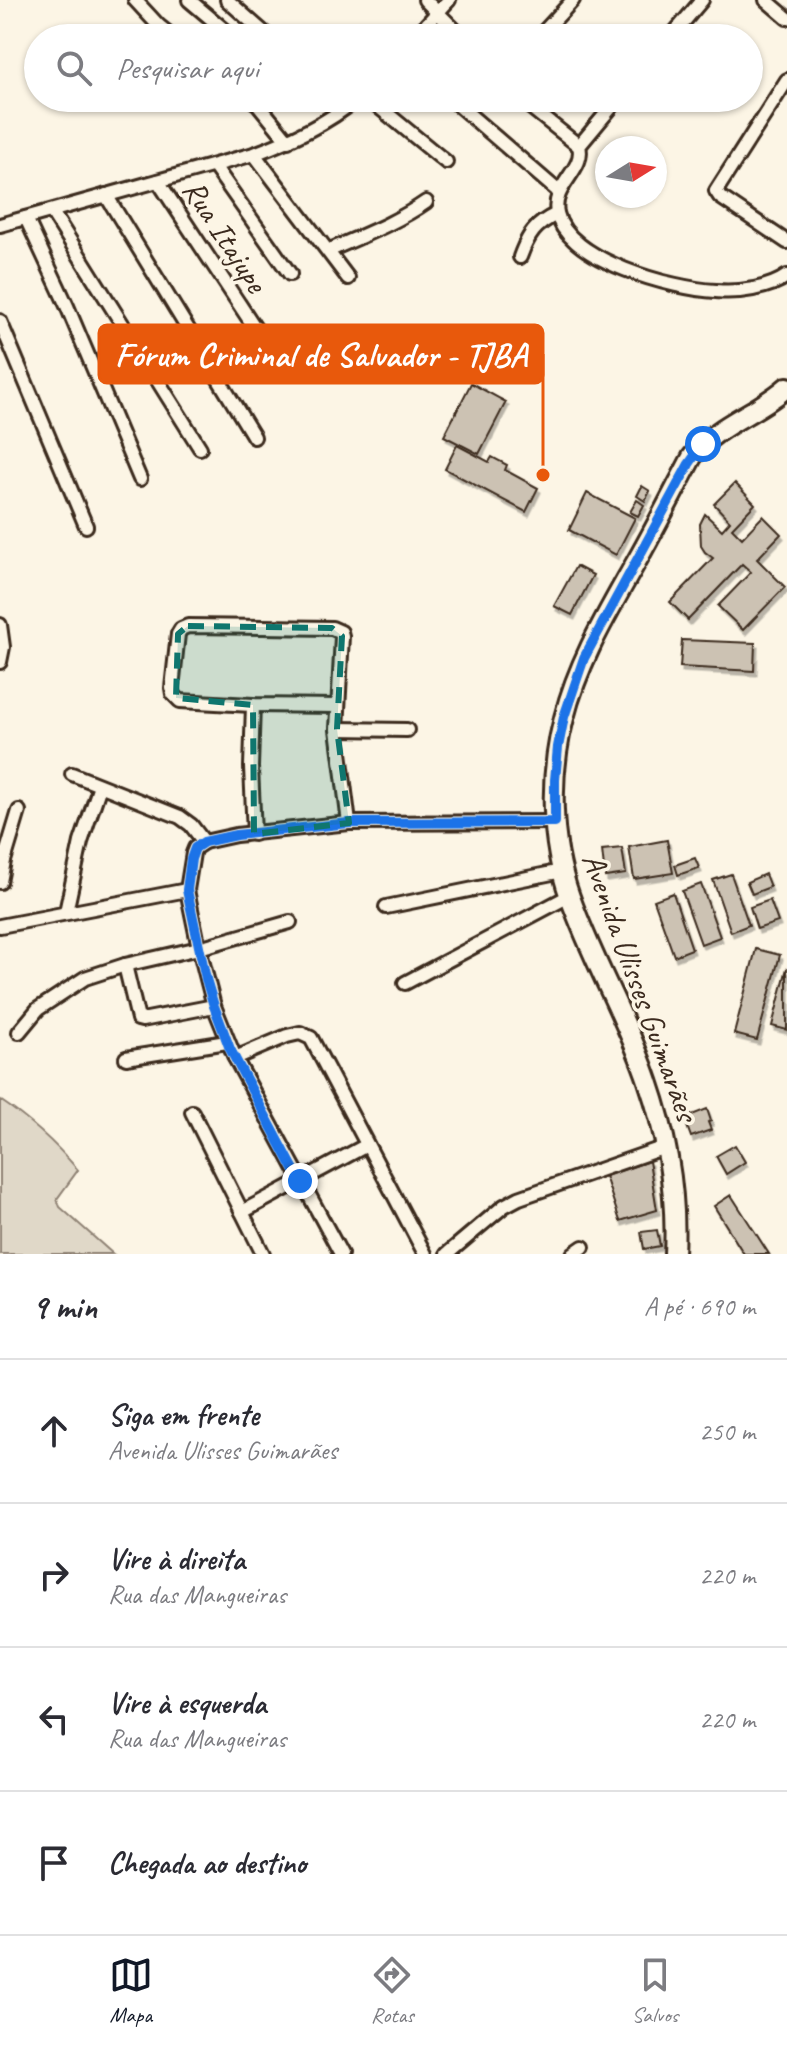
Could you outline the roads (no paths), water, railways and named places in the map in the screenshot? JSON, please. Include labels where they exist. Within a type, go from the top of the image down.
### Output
[{"type":"main road","name":"Avenida Ulisses Guimarães","points":[[674,1254],[673,1195],[654,1099],[587,950],[569,896],[555,822],[555,772],[561,732],[576,679],[593,638],[697,450],[787,387]]},
{"type":"street","points":[[135,0],[157,24]]},
{"type":"street","points":[[189,0],[217,24]]},
{"type":"street","points":[[227,0],[254,24]]},
{"type":"street","points":[[425,0],[450,24]]},
{"type":"street","points":[[426,24],[449,0]]},
{"type":"street","points":[[551,24],[573,0]]},
{"type":"street","points":[[682,24],[702,0]]},
{"type":"street","points":[[766,0],[787,18]]},
{"type":"street","points":[[787,80],[717,188],[720,197],[787,242]]},
{"type":"street","points":[[264,112],[288,141]]},
{"type":"street","points":[[0,225],[254,154],[288,141],[325,122],[336,112]]},
{"type":"street","points":[[385,112],[446,162]]},
{"type":"street","points":[[466,112],[559,192]]},
{"type":"street","points":[[536,112],[579,146],[578,162],[559,192],[557,214],[569,235],[591,253],[613,265],[654,279],[705,291],[720,292],[769,284],[787,276]]},
{"type":"street","points":[[579,146],[607,112]]},
{"type":"street","points":[[254,154],[348,278]]},
{"type":"street","points":[[214,166],[290,274]]},
{"type":"street","name":"Rua Itajupe","points":[[158,181],[276,360]]},
{"type":"street","points":[[106,195],[254,437]]},
{"type":"street","points":[[328,251],[380,228],[426,202]]},
{"type":"street","points":[[52,212],[200,448]]},
{"type":"street","points":[[520,257],[533,231],[544,220],[557,214]]},
{"type":"street","points":[[26,218],[140,479]]},
{"type":"street","points":[[0,321],[86,526]]},
{"type":"street","points":[[0,625],[3,647],[0,662]]},
{"type":"street","points":[[337,706],[184,702],[176,698],[172,688],[178,634],[188,626],[339,630],[342,636],[337,729],[349,823]]},
{"type":"street","points":[[253,705],[251,767],[254,834]]},
{"type":"street","points":[[337,729],[407,730]]},
{"type":"street","points":[[72,774],[180,817],[204,842]]},
{"type":"street","points":[[66,912],[81,842],[100,786]]},
{"type":"street","points":[[0,882],[19,811]]},
{"type":"street","points":[[341,1254],[235,1058],[214,1006],[187,890],[195,848],[204,842],[349,823],[555,822]]},
{"type":"street","points":[[386,907],[562,871]]},
{"type":"street","points":[[0,926],[187,890]]},
{"type":"street","points":[[405,983],[569,896]]},
{"type":"street","points":[[19,1032],[38,1009],[76,983],[125,965],[290,922]]},
{"type":"street","points":[[125,965],[138,1019],[214,1006]]},
{"type":"street","points":[[235,1058],[287,1036],[300,1033],[311,1038],[425,1254]]},
{"type":"street","points":[[126,1058],[227,1042]]},
{"type":"street","points":[[192,1112],[263,1254]]},
{"type":"street","points":[[242,1212],[367,1145]]},
{"type":"street","points":[[456,1251],[504,1206],[519,1198],[665,1147]]},
{"type":"place","name":"Fórum Criminal de Salvador - TJBA","points":[[543,475]]}]
